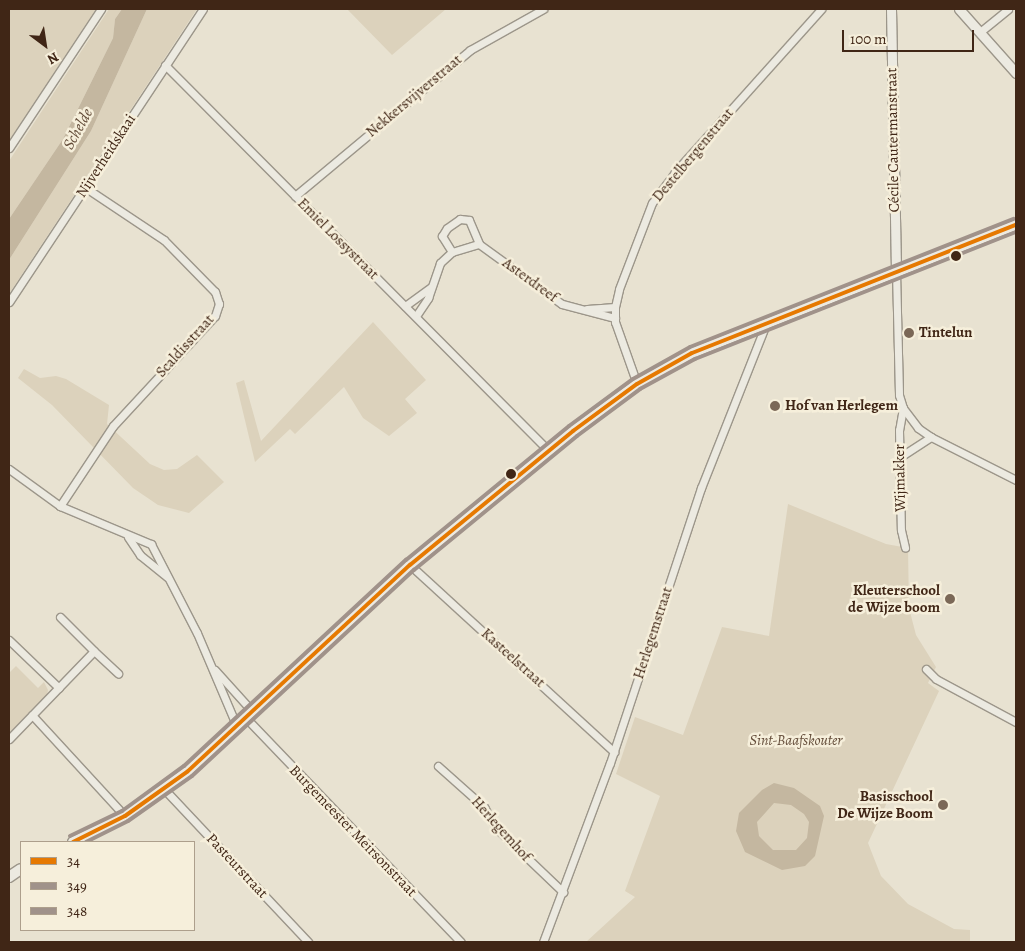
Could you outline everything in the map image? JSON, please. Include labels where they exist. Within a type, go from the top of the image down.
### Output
[{"type":"main road","points":[[75,841],[125,816],[165,790],[236,727],[410,565],[550,451],[637,384],[692,353],[1016,225]]},
{"type":"main road","points":[[9,876],[20,870]]},
{"type":"street","points":[[9,148],[101,9]]},
{"type":"street","name":"Nijverheidskaai","points":[[9,302],[86,188],[202,9]]},
{"type":"street","name":"Nekkersvijverstraat","points":[[295,196],[470,50],[542,9]]},
{"type":"street","name":"Destelbergenstraat","points":[[637,384],[614,318],[619,288],[652,203],[675,172],[821,9]]},
{"type":"street","name":"Cécile Cautermanstraat","points":[[891,9],[896,271]]},
{"type":"street","points":[[959,9],[1016,73]]},
{"type":"street","points":[[980,32],[1008,9]]},
{"type":"street","name":"Emiel Lossystraat","points":[[165,66],[550,451]]},
{"type":"street","name":"Scaldisstraat","points":[[60,506],[113,426],[141,400],[163,370],[215,316],[218,304],[215,292],[164,240],[86,188]]},
{"type":"street","points":[[416,316],[440,263],[452,252],[479,244],[469,220],[460,219],[447,228],[442,236],[452,252]]},
{"type":"street","name":"Asterdreef","points":[[479,244],[562,304],[614,318]]},
{"type":"street","points":[[896,271],[899,395],[903,408],[918,428],[931,437],[1016,480]]},
{"type":"street","points":[[405,306],[430,288]]},
{"type":"street","name":"Asterdreef","points":[[584,310],[615,307]]},
{"type":"street","name":"Herlegemstraat","points":[[543,942],[614,752],[701,488],[766,324]]},
{"type":"street","name":"Wijmakker","points":[[903,408],[899,430],[905,548]]},
{"type":"street","points":[[900,457],[931,437]]},
{"type":"street","points":[[9,469],[60,506],[128,537],[151,544],[209,664],[236,727]]},
{"type":"street","points":[[128,537],[140,555],[168,578]]},
{"type":"street","name":"Kasteelstraat","points":[[410,565],[614,752]]},
{"type":"street","points":[[60,617],[118,673]]},
{"type":"street","points":[[9,640],[59,688]]},
{"type":"street","points":[[9,739],[94,651]]},
{"type":"street","name":"Burgemeester Meirsonstraat","points":[[209,664],[249,715],[460,942]]},
{"type":"street","points":[[926,669],[936,679],[1016,722]]},
{"type":"street","points":[[32,715],[125,816]]},
{"type":"street","name":"Herlegemhof","points":[[438,766],[484,807],[496,828],[563,892]]},
{"type":"street","name":"Pasteurstraat","points":[[165,790],[308,942]]},
{"type":"green space","points":[[9,9],[96,9],[9,141]]},
{"type":"green space","points":[[109,9],[122,9],[115,19],[113,38],[63,139],[9,219],[9,161]]},
{"type":"green space","points":[[147,9],[197,9],[9,294],[9,260],[91,131]]},
{"type":"green space","points":[[347,9],[407,10],[446,9],[392,55]]},
{"type":"green space","points":[[373,322],[426,380],[405,399],[417,413],[389,436],[363,418],[344,387],[295,434],[290,429],[255,462],[236,383],[244,380],[261,441]]},
{"type":"green space","points":[[24,369],[40,378],[56,376],[66,379],[109,405],[107,424],[150,464],[164,470],[177,469],[197,455],[224,482],[189,513],[158,505],[133,488],[52,405],[18,378]]},
{"type":"green space","name":"Sint-Baafskouter","points":[[788,504],[886,544],[908,548],[909,608],[916,635],[936,667],[928,683],[939,691],[868,843],[881,876],[908,904],[954,929],[970,930],[970,942],[586,942],[635,897],[625,891],[660,796],[616,774],[635,717],[683,735],[722,627],[769,636]]},
{"type":"green space","points":[[16,666],[38,688],[44,682],[48,690],[47,695],[9,733],[9,673]]},
{"type":"water","name":"Schelde","points":[[122,9],[147,9],[91,131],[9,260],[9,219],[63,139],[113,38],[115,19]]},
{"type":"water","points":[[774,783],[794,788],[820,806],[824,816],[815,856],[805,866],[782,870],[745,852],[736,831],[739,813],[762,790]],"holes":[[[774,803],[791,805],[804,814],[809,822],[807,838],[796,850],[773,850],[759,836],[757,822]]]},
{"type":"transit line","name":"348","points":[[70,836],[122,811],[184,766],[406,560],[569,426],[633,379],[690,347],[1014,219]]},
{"type":"transit line","name":"34","points":[[75,841],[125,816],[188,771],[410,565],[573,431],[637,384],[692,353],[1016,225]]},
{"type":"transit line","name":"349","points":[[88,841],[128,821],[192,776],[414,570],[577,436],[640,389],[695,359],[1016,232]]},
{"type":"place","name":"Tintelun","points":[[909,333]]},
{"type":"place","name":"Hof van Herlegem","points":[[775,406]]},
{"type":"place","name":"Kleuterschool de Wijze boom","points":[[950,599]]},
{"type":"place","name":"Basisschool De Wijze Boom","points":[[943,805]]}]
